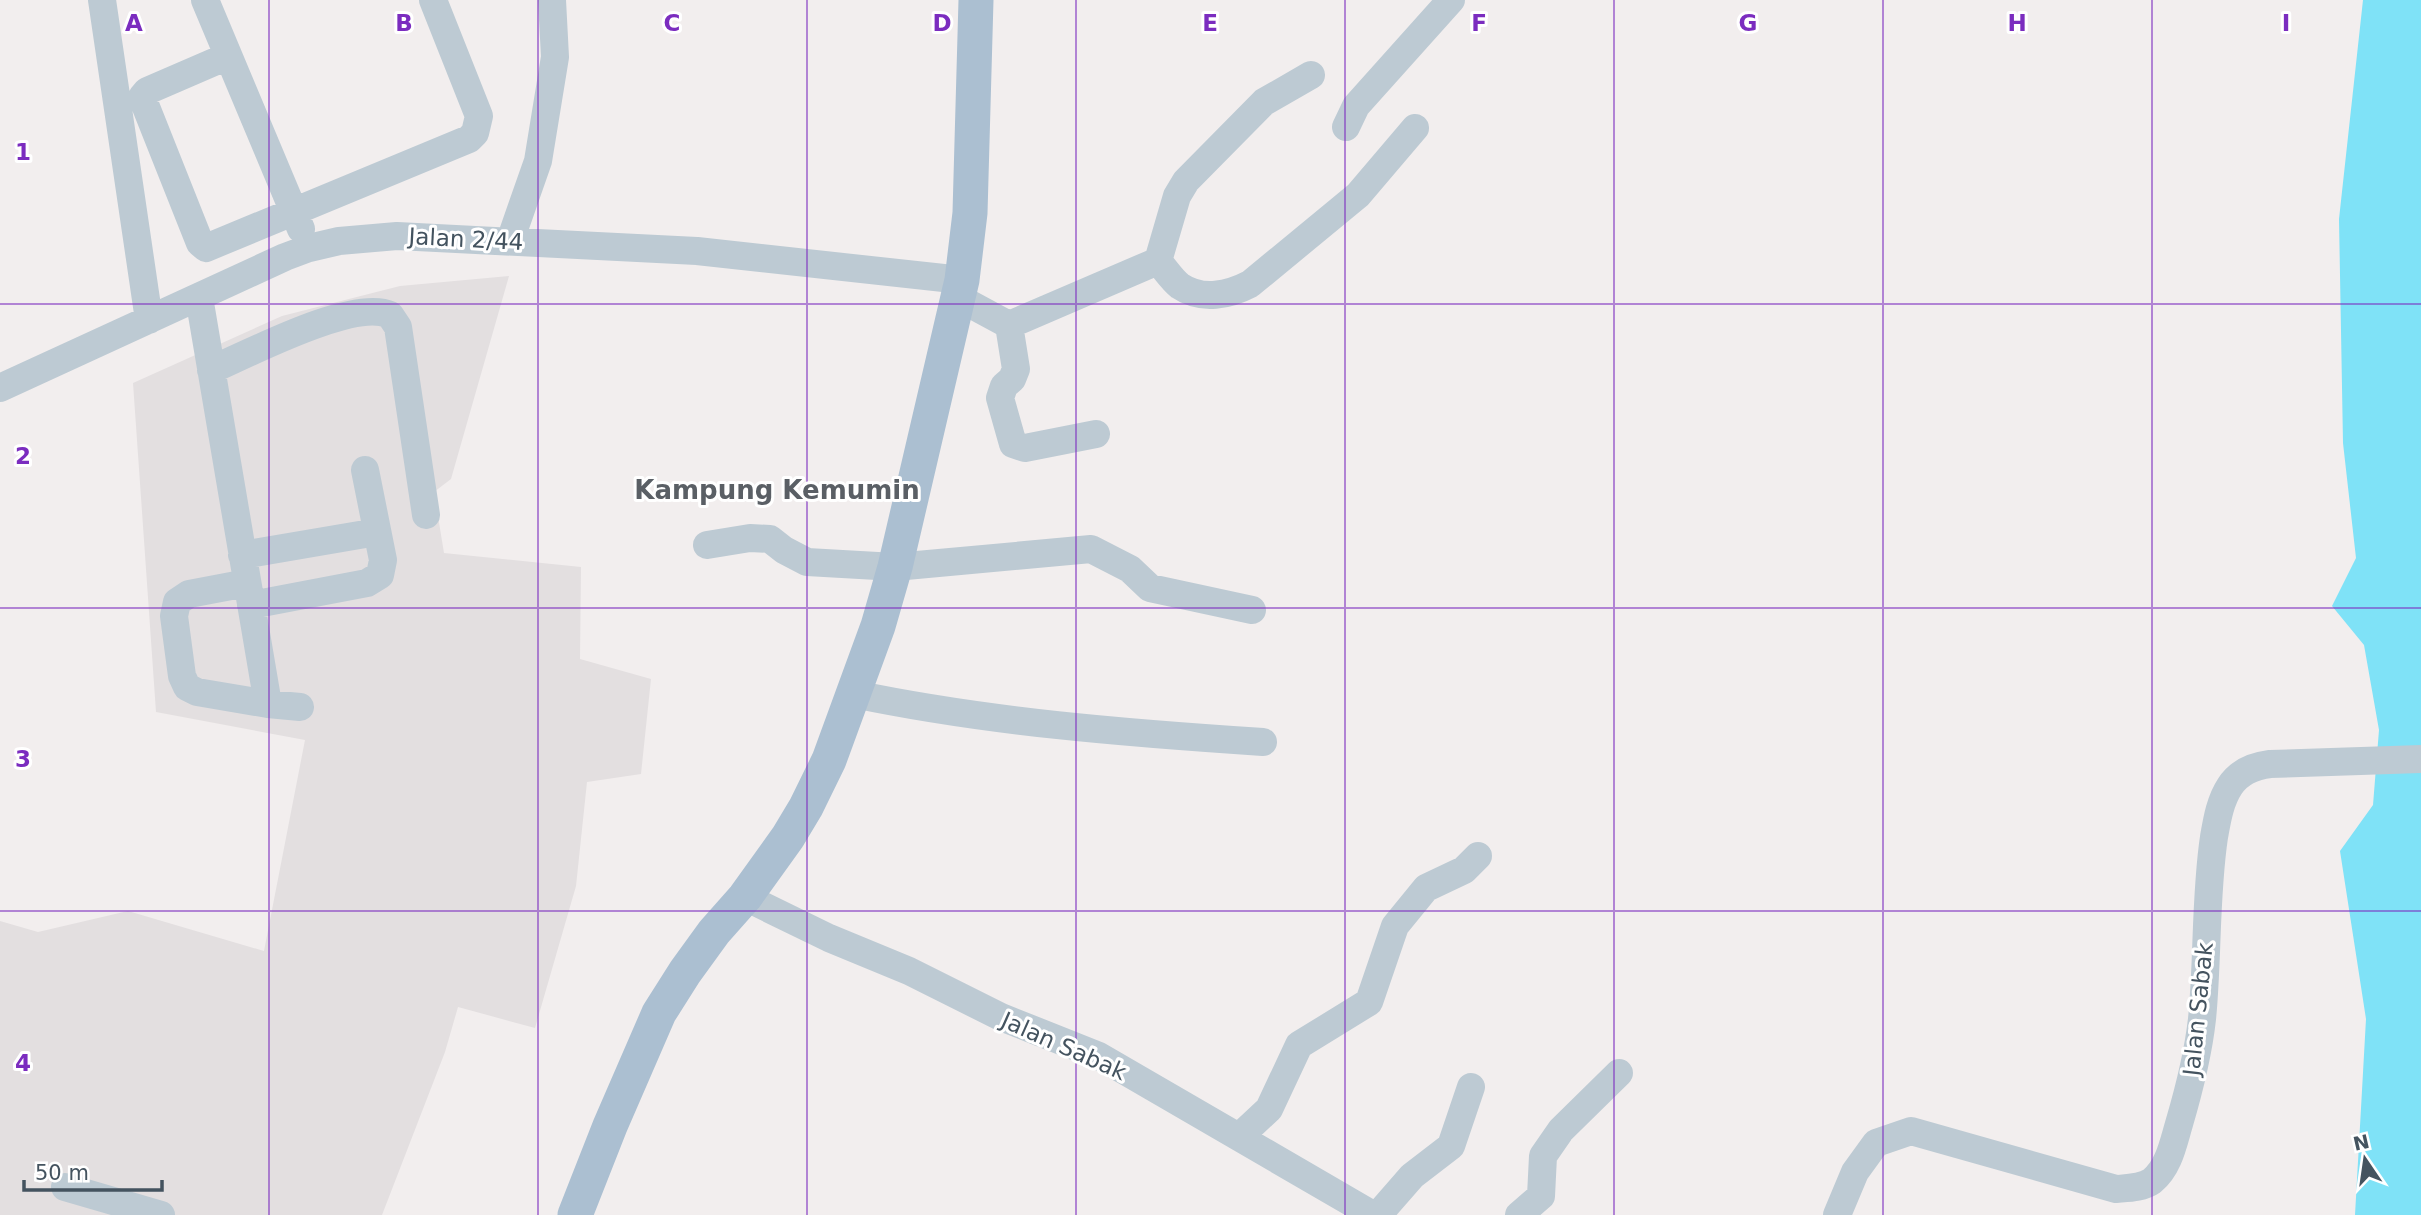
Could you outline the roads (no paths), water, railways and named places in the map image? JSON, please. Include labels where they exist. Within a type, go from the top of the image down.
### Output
[{"type":"main road","points":[[575,1215],[659,1013],[707,942],[745,897],[788,837],[806,807],[829,760],[878,626],[895,567],[961,289],[970,213],[976,0]]},
{"type":"street","points":[[102,0],[149,320]]},
{"type":"street","points":[[205,0],[309,248]]},
{"type":"street","points":[[228,56],[147,91],[142,97],[200,243],[206,248],[462,144],[475,133],[479,125],[477,108],[433,0]]},
{"type":"street","points":[[510,241],[538,161],[556,48],[552,0]]},
{"type":"street","points":[[1346,127],[1356,106],[1451,0]]},
{"type":"street","points":[[1158,261],[1177,196],[1186,181],[1264,102],[1311,75]]},
{"type":"street","points":[[1158,261],[1179,285],[1192,292],[1210,295],[1234,293],[1250,284],[1358,195],[1415,128]]},
{"type":"street","name":"Jalan 2/44","points":[[0,388],[309,248],[397,236],[697,251],[961,289]]},
{"type":"street","points":[[1009,325],[1158,261]]},
{"type":"street","points":[[961,289],[1009,325],[1016,369],[1012,379],[1004,386],[1000,398],[1013,444],[1026,448],[1096,434]]},
{"type":"street","points":[[199,297],[268,704]]},
{"type":"street","points":[[211,370],[334,317],[376,311],[390,315],[398,327],[426,515]]},
{"type":"street","points":[[300,708],[197,692],[187,687],[182,676],[174,616],[177,602],[189,594],[249,594],[374,580],[383,568],[365,470]]},
{"type":"street","points":[[242,555],[377,532]]},
{"type":"street","points":[[706,545],[750,537],[770,539],[807,562],[895,567],[1091,549],[1130,569],[1150,588],[1252,610]]},
{"type":"street","points":[[854,694],[903,704],[1030,721],[1151,735],[1263,742]]},
{"type":"street","name":"Jalan Sabak","points":[[1837,1215],[1854,1172],[1876,1143],[1911,1131],[2116,1189],[2135,1188],[2150,1182],[2164,1170],[2190,1088],[2202,1019],[2210,866],[2223,799],[2239,776],[2256,766],[2370,759],[2421,760]]},
{"type":"street","points":[[1239,1137],[1269,1109],[1299,1045],[1369,1002],[1397,923],[1426,888],[1464,870],[1478,856]]},
{"type":"street","name":"Jalan Sabak","points":[[745,897],[829,938],[909,971],[1000,1017],[1099,1056],[1376,1215]]},
{"type":"street","points":[[1519,1215],[1541,1196],[1543,1156],[1560,1130],[1619,1073]]},
{"type":"street","points":[[1376,1215],[1412,1176],[1451,1146],[1471,1087]]},
{"type":"street","points":[[65,1187],[161,1215]]},
{"type":"water","points":[[2363,0],[2421,0],[2421,1215],[2355,1215],[2366,1019],[2340,851],[2373,805],[2379,730],[2364,645],[2332,606],[2356,558],[2343,443],[2339,219]]},
{"type":"district","name":"Kampung Kemumin","points":[[777,490]]}]
